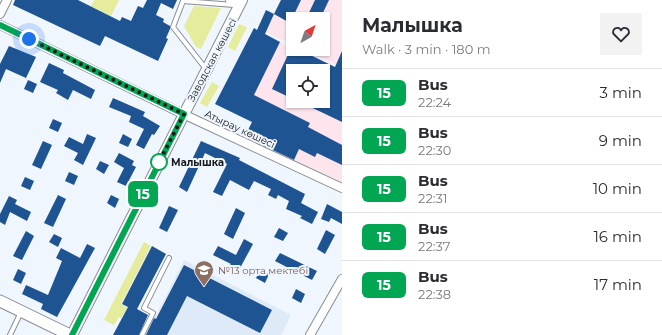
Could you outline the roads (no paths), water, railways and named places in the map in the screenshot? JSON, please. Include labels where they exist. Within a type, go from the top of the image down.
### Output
[{"type":"main road","points":[[0,301],[71,335]]},
{"type":"street","points":[[0,14],[7,0]]},
{"type":"street","points":[[230,0],[241,3]]},
{"type":"street","name":"Заводская көшесі","points":[[71,335],[241,3]]},
{"type":"street","name":"Атырау көшесі","points":[[0,25],[342,188]]},
{"type":"street","points":[[310,335],[342,279]]},
{"type":"lane","points":[[206,70],[173,27],[182,1],[241,3]]},
{"type":"lane","points":[[142,335],[153,313],[144,308],[169,258]]},
{"type":"lane","points":[[10,335],[21,311]]},
{"type":"place","name":"Малышка","points":[[159,162]]},
{"type":"place","name":"№13 орта мектебі","points":[[204,287]]}]
